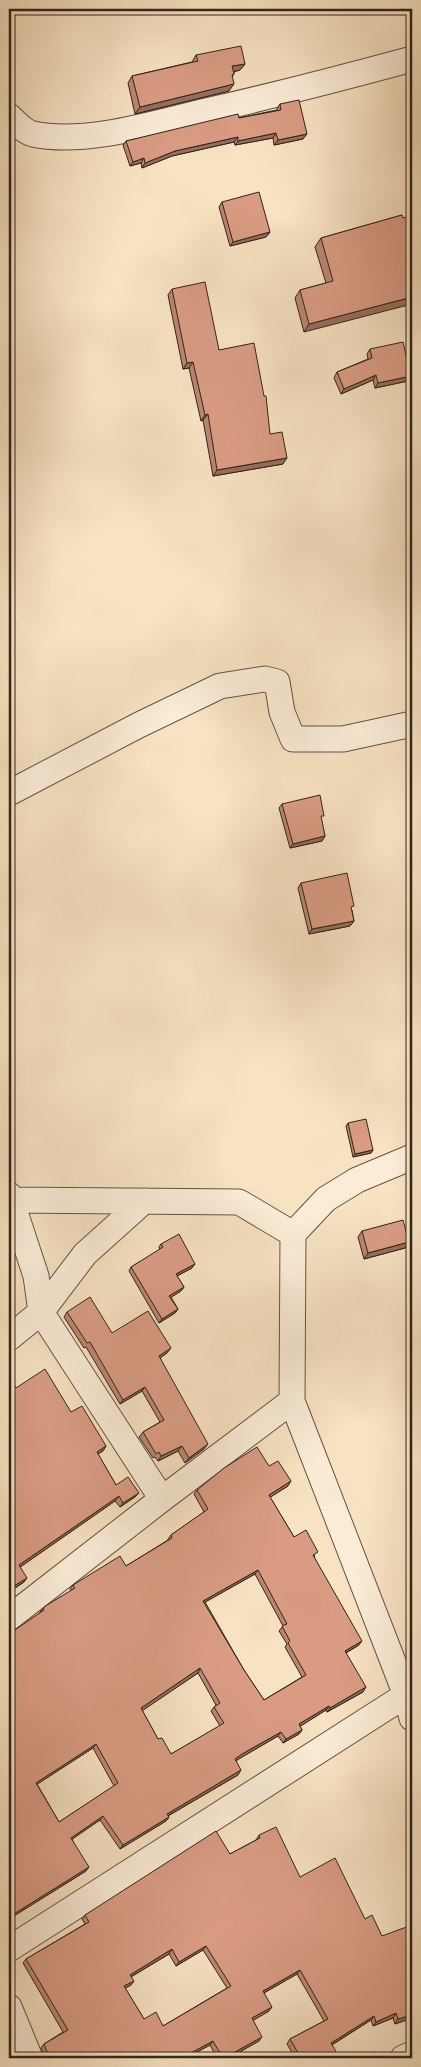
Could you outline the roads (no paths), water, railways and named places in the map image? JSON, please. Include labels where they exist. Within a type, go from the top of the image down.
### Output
[{"type":"street","points":[[9,116],[30,134],[69,137],[121,131],[253,100],[412,59]]},
{"type":"street","points":[[9,793],[220,686],[265,679],[277,682],[282,712],[293,739],[343,740],[412,724]]},
{"type":"street","points":[[412,1156],[358,1180],[326,1200],[293,1234],[292,1401],[406,1695],[412,1718]]},
{"type":"street","points":[[162,1498],[41,1312],[36,1276],[10,1197],[239,1202],[293,1234]]},
{"type":"street","points":[[9,1338],[41,1312],[85,1254],[144,1201]]},
{"type":"street","points":[[9,1618],[162,1498],[292,1401]]},
{"type":"street","points":[[9,1949],[406,1695]]},
{"type":"street","points":[[9,2007],[30,2058]]},
{"type":"street","points":[[403,2058],[412,2054]]}]
